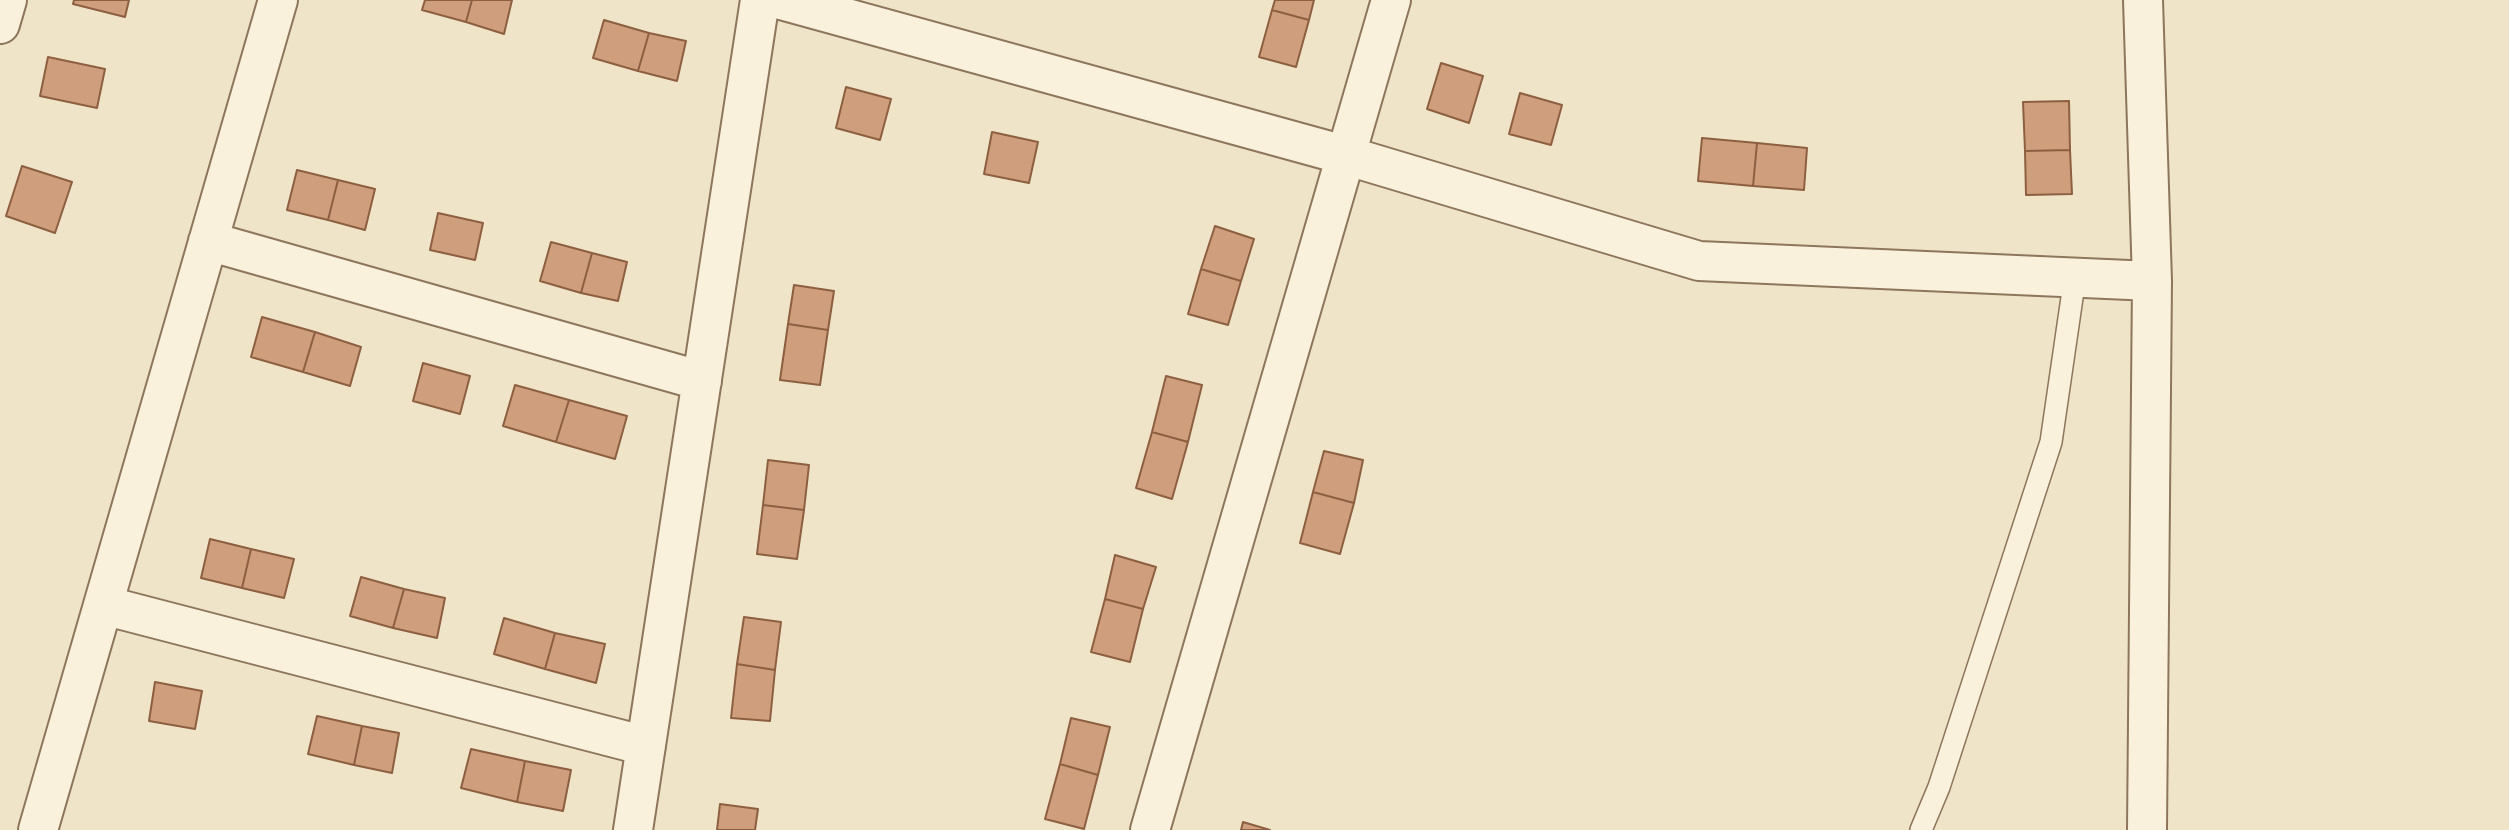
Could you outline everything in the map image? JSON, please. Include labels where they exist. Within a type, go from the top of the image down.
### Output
[{"type":"street","points":[[0,24],[7,0]]},
{"type":"street","points":[[38,830],[278,0]]},
{"type":"street","points":[[634,830],[760,0]]},
{"type":"street","points":[[781,0],[1348,156],[1699,261],[2151,281]]},
{"type":"street","points":[[1150,830],[1348,156],[1391,0]]},
{"type":"street","points":[[2143,0],[2151,281],[2147,830]]},
{"type":"street","points":[[208,241],[702,381]]},
{"type":"street","points":[[103,606],[646,746]]},
{"type":"lane","points":[[1921,830],[1939,787],[2051,442],[2075,277]]},
{"type":"building","points":[[74,0],[129,0],[125,17],[73,4]]},
{"type":"building","points":[[425,0],[472,0],[466,22],[422,10]]},
{"type":"building","points":[[472,0],[512,0],[504,34],[466,22]]},
{"type":"building","points":[[1275,0],[1314,0],[1309,20],[1272,10]]},
{"type":"building","points":[[1272,10],[1309,20],[1296,67],[1259,57]]},
{"type":"building","points":[[604,20],[649,33],[638,71],[593,58]]},
{"type":"building","points":[[649,33],[686,41],[677,81],[638,71]]},
{"type":"building","points":[[48,57],[105,69],[97,108],[40,96]]},
{"type":"building","points":[[1441,63],[1483,76],[1469,123],[1427,109]]},
{"type":"building","points":[[846,87],[891,99],[880,140],[836,128]]},
{"type":"building","points":[[1520,93],[1562,105],[1551,145],[1509,134]]},
{"type":"building","points":[[2069,101],[2070,150],[2025,151],[2023,102]]},
{"type":"building","points":[[992,132],[1038,142],[1029,183],[984,174]]},
{"type":"building","points":[[1702,138],[1757,143],[1753,186],[1698,181]]},
{"type":"building","points":[[1757,143],[1807,148],[1804,190],[1753,186]]},
{"type":"building","points":[[2070,150],[2072,194],[2026,195],[2025,151]]},
{"type":"building","points":[[22,166],[72,182],[55,233],[6,216]]},
{"type":"building","points":[[297,170],[338,180],[328,220],[287,210]]},
{"type":"building","points":[[338,180],[375,189],[365,230],[328,220]]},
{"type":"building","points":[[438,213],[483,223],[475,260],[430,250]]},
{"type":"building","points":[[1215,226],[1254,239],[1241,281],[1201,269]]},
{"type":"building","points":[[551,242],[592,253],[581,293],[540,281]]},
{"type":"building","points":[[592,253],[627,262],[618,301],[581,293]]},
{"type":"building","points":[[1201,269],[1241,281],[1228,325],[1188,314]]},
{"type":"building","points":[[794,285],[834,291],[828,330],[788,324]]},
{"type":"building","points":[[262,317],[315,332],[303,372],[251,357]]},
{"type":"building","points":[[788,324],[828,330],[820,385],[780,380]]},
{"type":"building","points":[[315,332],[361,347],[350,386],[303,372]]},
{"type":"building","points":[[423,363],[470,376],[460,414],[413,401]]},
{"type":"building","points":[[1166,376],[1202,385],[1188,442],[1152,432]]},
{"type":"building","points":[[515,385],[569,400],[556,442],[503,426]]},
{"type":"building","points":[[569,400],[627,416],[615,459],[556,442]]},
{"type":"building","points":[[1152,432],[1188,442],[1172,499],[1136,488]]},
{"type":"building","points":[[1324,451],[1363,460],[1354,503],[1313,492]]},
{"type":"building","points":[[768,460],[809,465],[804,510],[763,505]]},
{"type":"building","points":[[1313,492],[1354,503],[1340,554],[1300,543]]},
{"type":"building","points":[[763,505],[804,510],[797,559],[757,554]]},
{"type":"building","points":[[210,539],[251,549],[242,588],[201,578]]},
{"type":"building","points":[[251,549],[294,559],[284,598],[242,588]]},
{"type":"building","points":[[1115,555],[1156,567],[1143,609],[1105,599]]},
{"type":"building","points":[[361,577],[404,589],[393,628],[350,616]]},
{"type":"building","points":[[404,589],[445,598],[437,638],[393,628]]},
{"type":"building","points":[[1105,599],[1143,609],[1130,662],[1091,652]]},
{"type":"building","points":[[744,617],[781,622],[775,670],[737,664]]},
{"type":"building","points":[[504,618],[555,633],[545,669],[494,654]]},
{"type":"building","points":[[555,633],[605,644],[596,683],[545,669]]},
{"type":"building","points":[[737,664],[775,670],[770,721],[731,718]]},
{"type":"building","points":[[155,682],[202,691],[195,729],[149,721]]},
{"type":"building","points":[[317,716],[362,726],[354,765],[308,754]]},
{"type":"building","points":[[1071,718],[1110,727],[1098,775],[1060,764]]},
{"type":"building","points":[[362,726],[399,733],[392,773],[354,765]]},
{"type":"building","points":[[471,749],[525,761],[517,802],[461,788]]},
{"type":"building","points":[[525,761],[571,770],[563,811],[517,802]]},
{"type":"building","points":[[1060,764],[1098,775],[1084,829],[1045,819]]},
{"type":"building","points":[[720,804],[758,809],[755,830],[717,830]]},
{"type":"building","points":[[1243,822],[1270,830],[1241,830]]}]
